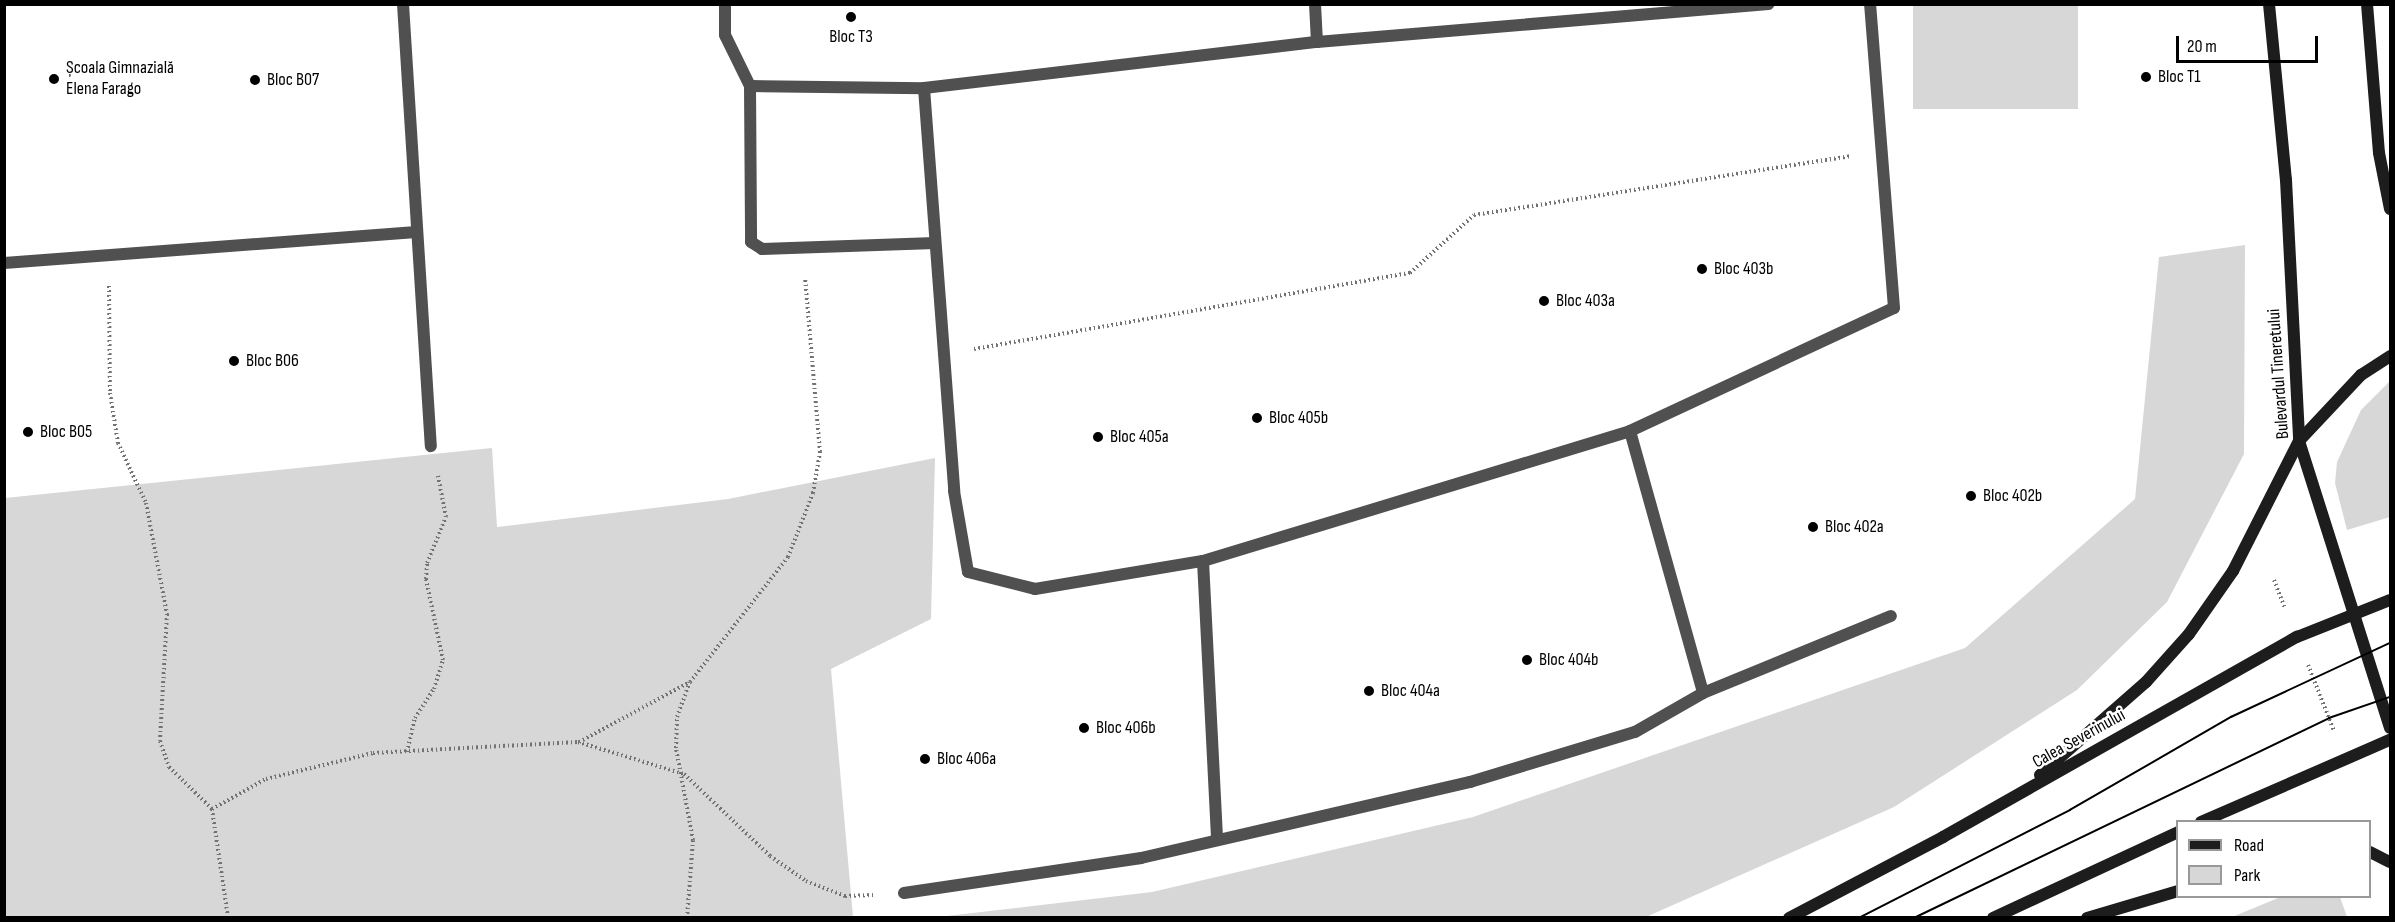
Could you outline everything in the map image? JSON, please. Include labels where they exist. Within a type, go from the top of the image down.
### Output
[{"type":"main road","name":"Bulevardul Tineretului","points":[[2269,4],[2286,180],[2299,441],[2391,728]]},
{"type":"main road","points":[[2367,4],[2379,153],[2391,209]]},
{"type":"main road","points":[[2024,790],[2146,682],[2189,634],[2233,571],[2299,441],[2361,375],[2391,356]]},
{"type":"main road","name":"Calea Severinului","points":[[1789,918],[2297,637],[2353,611],[2391,600]]},
{"type":"main road","points":[[2206,820],[2391,740]]},
{"type":"main road","points":[[1993,918],[2176,833]]},
{"type":"main road","points":[[2371,852],[2391,862]]},
{"type":"main road","points":[[2087,918],[2176,892]]},
{"type":"lane","points":[[403,4],[413,232],[431,446]]},
{"type":"lane","points":[[725,4],[725,35],[750,86],[747,233],[762,249],[935,243]]},
{"type":"lane","points":[[1315,4],[1317,42]]},
{"type":"lane","points":[[750,86],[924,88],[1317,42],[1768,4]]},
{"type":"lane","points":[[924,88],[954,491],[968,572],[1035,589],[1203,561],[1630,431],[1894,309],[1870,4]]},
{"type":"lane","points":[[4,263],[413,232]]},
{"type":"lane","points":[[1630,431],[1703,693]]},
{"type":"lane","points":[[1203,561],[1217,840]]},
{"type":"lane","points":[[904,893],[1141,858],[1470,782],[1635,732],[1703,693],[1891,616]]},
{"type":"path","points":[[944,354],[1410,273],[1474,214],[1883,151]]},
{"type":"path","points":[[687,918],[693,840],[684,774],[676,748],[677,717],[690,682],[788,557],[813,493],[820,452],[802,248]]},
{"type":"path","points":[[109,255],[110,393],[117,433],[146,503],[167,614],[159,741],[169,766],[212,809],[228,918]]},
{"type":"path","points":[[407,752],[415,718],[435,689],[443,660],[426,579],[447,509],[431,446]]},
{"type":"path","points":[[2274,580],[2347,759]]},
{"type":"path","points":[[578,742],[690,682]]},
{"type":"path","points":[[212,809],[267,779],[373,753],[578,742],[684,774],[770,856],[806,881],[845,896],[904,893]]},
{"type":"green space","points":[[1913,5],[2078,5],[2078,109],[1913,109]]},
{"type":"green space","points":[[2245,245],[2244,454],[2167,602],[2077,690],[1894,807],[1646,917],[938,917],[1152,892],[1473,817],[1965,648],[2135,499],[2159,257]]},
{"type":"green space","points":[[2390,381],[2390,517],[2347,530],[2335,483],[2337,462],[2361,410]]},
{"type":"green space","points":[[492,448],[497,527],[728,499],[935,458],[931,619],[831,669],[853,917],[5,917],[5,498]]},
{"type":"green space","points":[[2278,898],[2340,898],[2347,917],[2232,917]]},
{"type":"tram line","points":[[1859,918],[2070,810],[2231,717],[2390,643]]},
{"type":"tram line","points":[[1914,918],[2329,718],[2390,697]]},
{"type":"place","name":"Bloc T3","points":[[851,17]]},
{"type":"place","name":"Bloc T1","points":[[2146,77]]},
{"type":"place","name":"Școala Gimnazială Elena Farago","points":[[54,79]]},
{"type":"place","name":"Bloc B07","points":[[255,80]]},
{"type":"place","name":"Bloc 403b","points":[[1702,269]]},
{"type":"place","name":"Bloc 403a","points":[[1544,301]]},
{"type":"place","name":"Bloc B06","points":[[234,361]]},
{"type":"place","name":"Bloc 405b","points":[[1257,418]]},
{"type":"place","name":"Bloc B05","points":[[28,432]]},
{"type":"place","name":"Bloc 405a","points":[[1098,437]]},
{"type":"place","name":"Bloc 402b","points":[[1971,496]]},
{"type":"place","name":"Bloc 402a","points":[[1813,527]]},
{"type":"place","name":"Bloc 404b","points":[[1527,660]]},
{"type":"place","name":"Bloc 404a","points":[[1369,691]]},
{"type":"place","name":"Bloc 406b","points":[[1084,728]]},
{"type":"place","name":"Bloc 406a","points":[[925,759]]}]
